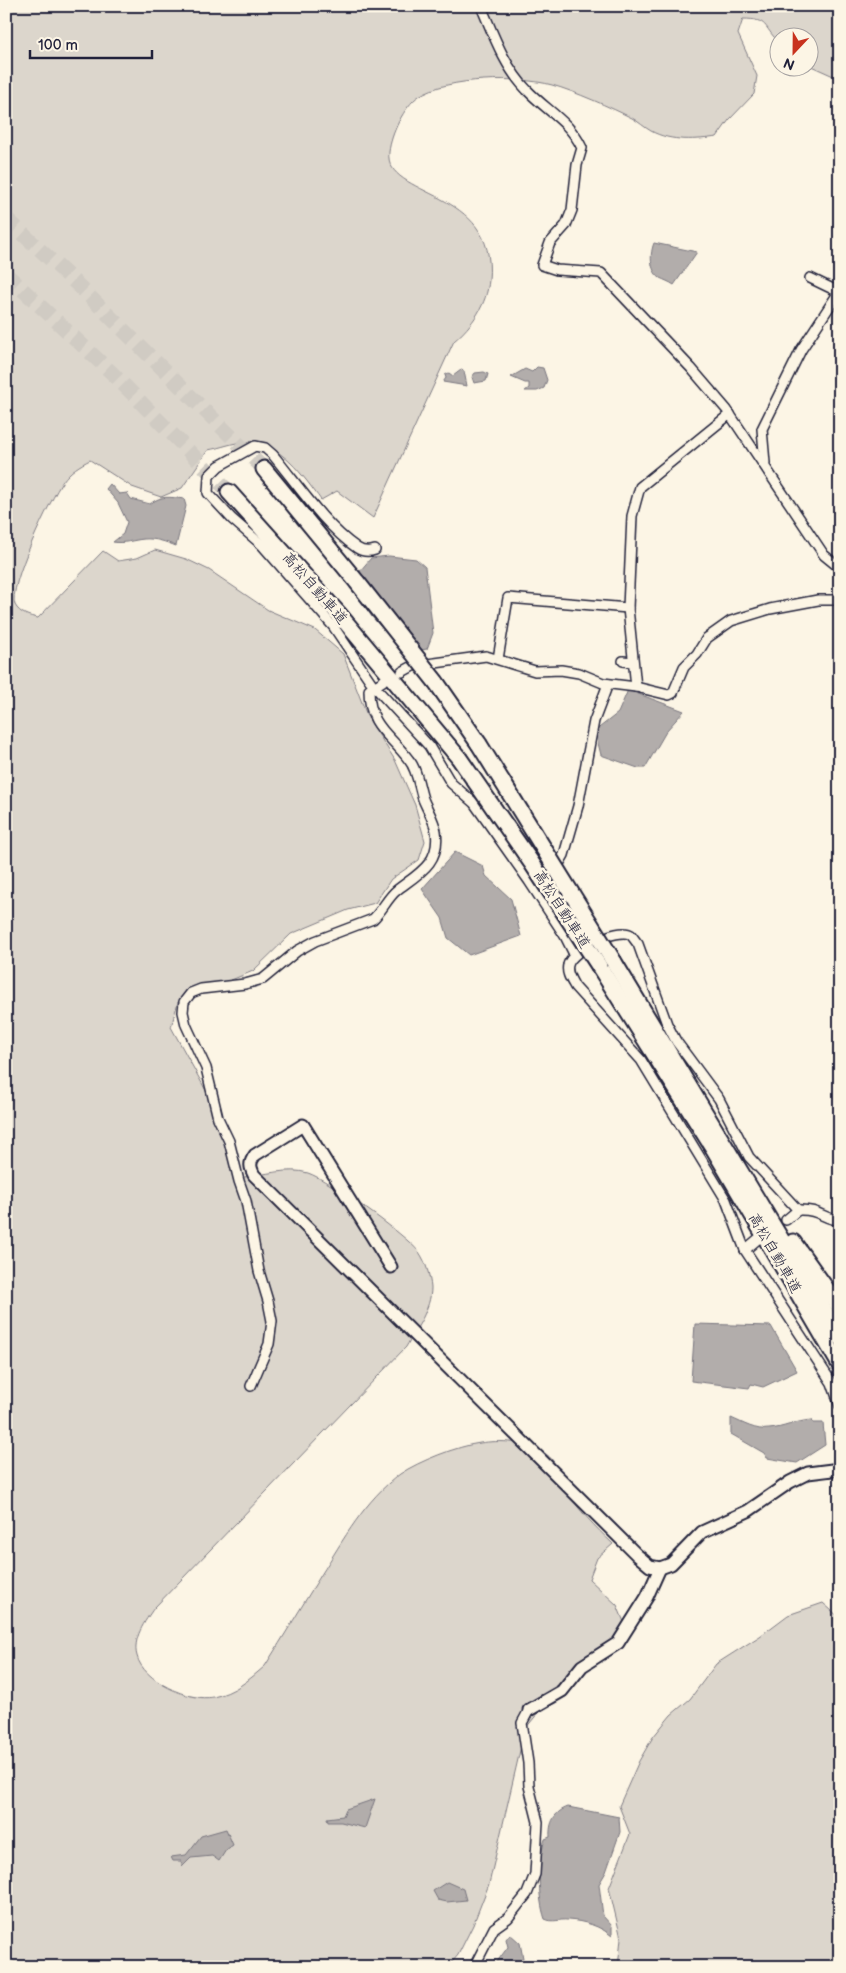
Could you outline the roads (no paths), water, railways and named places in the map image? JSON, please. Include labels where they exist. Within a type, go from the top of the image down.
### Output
[{"type":"highway","name":"高松自動車道","points":[[264,469],[436,682],[479,744],[607,964],[840,1337]]},
{"type":"highway","name":"高松自動車道","points":[[229,492],[338,612],[459,758],[531,862],[607,964],[661,1043],[724,1142],[787,1251]]},
{"type":"highway","points":[[787,1251],[809,1286],[840,1308]]},
{"type":"highway","name":"高松自動車道","points":[[809,1286],[840,1365]]},
{"type":"street","points":[[481,6],[498,46],[526,90],[576,134],[582,148],[577,164],[572,210],[566,225],[550,243],[542,265],[557,270],[601,273],[691,368],[730,414],[824,555],[840,568]]},
{"type":"street","points":[[766,468],[762,429],[801,350],[839,292],[810,278]]},
{"type":"street","points":[[636,687],[628,608],[632,516],[640,487],[730,414]]},
{"type":"street","points":[[375,550],[367,552],[358,549],[321,514],[273,455],[265,448],[255,446],[219,466],[208,476],[208,493],[232,519],[262,545],[333,626],[373,686],[429,746],[451,783],[474,803],[530,881],[565,936],[574,954]]},
{"type":"street","points":[[498,659],[508,598],[628,608]]},
{"type":"street","points":[[402,672],[413,666],[474,657],[498,659],[535,671],[561,670],[579,673],[608,684],[636,687],[668,695],[673,693],[684,667],[697,654],[707,638],[732,621],[770,609],[818,600],[840,600]]},
{"type":"street","points":[[623,661],[633,662]]},
{"type":"street","points":[[251,1386],[269,1344],[272,1321],[258,1271],[246,1200],[229,1141],[218,1118],[206,1068],[186,1024],[183,1012],[184,1002],[190,993],[201,989],[245,984],[262,979],[297,951],[315,941],[373,918],[380,913],[396,890],[422,874],[431,860],[436,845],[436,830],[410,761],[373,718],[369,704],[370,690],[373,686],[383,681]]},
{"type":"street","points":[[530,881],[560,862],[564,855],[578,806],[594,721],[608,684]]},
{"type":"street","points":[[840,1220],[830,1220],[819,1212],[798,1210],[748,1157],[719,1099],[676,1041],[667,1024],[638,944],[631,935],[621,932],[612,934],[574,954],[568,965],[569,976],[575,987],[641,1060],[726,1200],[745,1250],[832,1383],[840,1406]]},
{"type":"street","points":[[391,1267],[303,1124],[255,1155],[251,1161],[250,1168],[254,1175],[650,1566],[660,1568],[671,1564],[687,1545],[702,1532],[719,1522],[748,1511],[790,1482],[808,1473],[840,1469]]},
{"type":"street","points":[[786,1220],[798,1210]]},
{"type":"street","points":[[745,1250],[758,1239]]},
{"type":"street","points":[[474,1967],[494,1928],[508,1918],[526,1894],[534,1874],[538,1822],[529,1786],[528,1763],[522,1724],[529,1710],[562,1691],[582,1666],[618,1643],[648,1597],[660,1568]]},
{"type":"tunnel","points":[[6,218],[81,288],[264,469]]},
{"type":"tunnel","points":[[6,274],[112,373],[229,492]]}]
